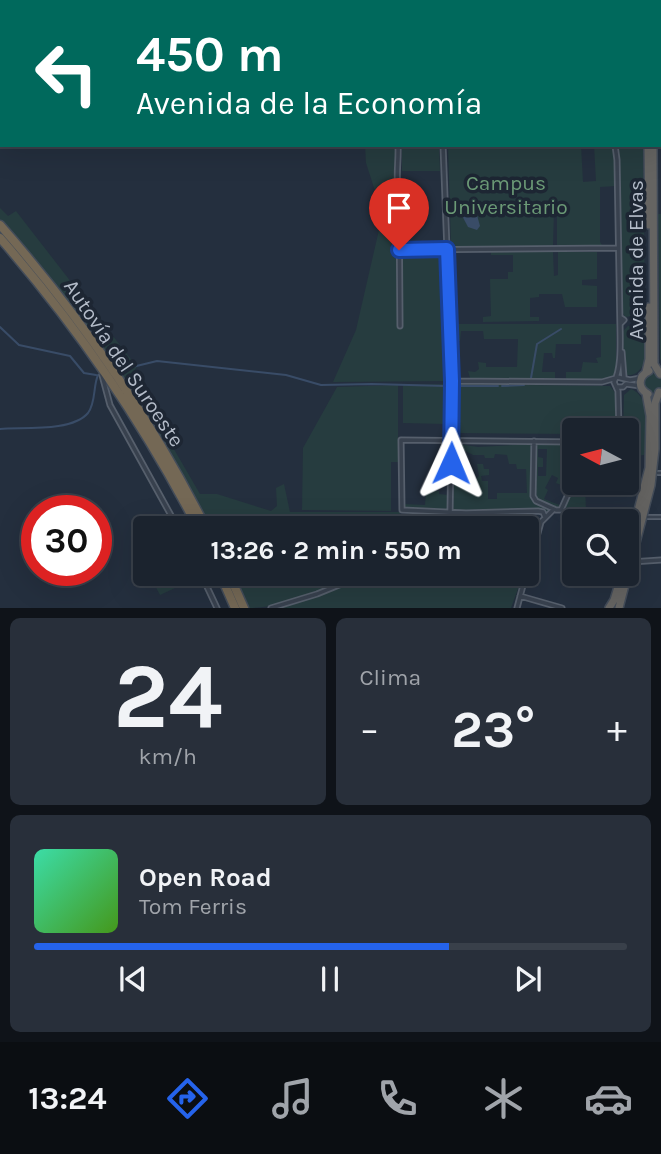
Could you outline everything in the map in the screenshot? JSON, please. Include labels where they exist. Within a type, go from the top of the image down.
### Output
[{"type":"highway","name":"Avenida de Elvas","points":[[651,147],[654,364],[661,374]]},
{"type":"highway","name":"Avenida de Elvas","points":[[639,519],[649,468],[650,416],[643,382],[649,359],[651,147]]},
{"type":"highway","name":"Autovía del Suroeste","points":[[0,225],[48,282],[102,354],[158,441],[199,516]]},
{"type":"highway","name":"Autovía del Suroeste","points":[[0,238],[42,287],[94,357],[137,422],[191,516]]},
{"type":"highway","points":[[660,391],[653,394],[643,382],[653,371],[661,374]]},
{"type":"highway","name":"Avenida de Elvas","points":[[639,530],[651,485],[655,458],[655,403],[660,391]]},
{"type":"highway","points":[[225,586],[235,608]]},
{"type":"highway","points":[[234,586],[244,608]]},
{"type":"highway","points":[[609,608],[618,586]]},
{"type":"highway","name":"Avenida de Elvas","points":[[618,608],[624,586]]},
{"type":"street","points":[[398,147],[399,173],[396,184],[399,194],[400,326]]},
{"type":"street","points":[[443,147],[452,381],[450,513]]},
{"type":"street","points":[[602,382],[623,387],[625,380],[622,321],[618,311],[615,147]]},
{"type":"street","points":[[399,250],[618,248]]},
{"type":"street","points":[[618,311],[622,321],[616,386],[618,418]]},
{"type":"street","points":[[94,357],[104,379],[110,405],[172,516]]},
{"type":"street","points":[[452,381],[602,382],[617,378],[643,382]]},
{"type":"street","points":[[625,380],[643,382]]},
{"type":"street","points":[[545,517],[543,512],[538,510],[450,513],[402,510],[401,440],[562,442]]},
{"type":"street","points":[[534,441],[534,498],[554,509],[562,509],[568,495]]},
{"type":"street","points":[[539,528],[545,517],[554,509]]},
{"type":"street","points":[[648,517],[661,517]]},
{"type":"street","points":[[639,560],[661,560]]},
{"type":"street","points":[[207,586],[217,608]]},
{"type":"street","points":[[271,608],[337,586]]},
{"type":"street","points":[[517,608],[523,586]]},
{"type":"street","points":[[520,596],[562,608]]},
{"type":"green space","points":[[365,147],[396,147],[394,175],[398,328],[402,327],[401,252],[444,251],[448,381],[333,382],[356,330],[381,221],[377,197],[366,163]]},
{"type":"green space","points":[[402,147],[439,147],[440,171],[402,171]]},
{"type":"green space","name":"Campus Universitario","points":[[448,147],[581,147],[583,182],[596,181],[594,147],[613,147],[616,186],[600,187],[602,245],[557,246],[557,212],[554,212],[553,246],[451,246]]},
{"type":"green space","name":"Campus Universitario","points":[[619,147],[643,147],[645,309],[641,315],[625,317],[622,311]]},
{"type":"green space","points":[[0,208],[8,216],[16,211],[137,367],[132,377],[200,494],[217,494],[271,511],[277,506],[276,488],[284,484],[290,512],[400,512],[400,516],[203,516],[165,446],[30,255],[0,221]]},
{"type":"green space","points":[[658,214],[661,214],[661,361],[660,359]]},
{"type":"green space","name":"Campus Universitario","points":[[491,252],[553,252],[554,276],[558,275],[558,252],[597,252],[597,279],[582,280],[582,285],[597,286],[597,307],[565,307],[562,294],[539,294],[539,297],[530,298],[530,317],[539,317],[539,321],[483,322],[483,317],[491,316],[490,279],[508,279],[508,272],[513,272],[513,255],[491,255]]},
{"type":"green space","points":[[457,324],[616,324],[616,373],[609,379],[566,379],[566,372],[581,372],[583,362],[598,363],[596,358],[601,357],[601,335],[581,335],[581,344],[556,344],[555,358],[552,353],[544,353],[542,372],[555,372],[555,379],[470,378],[468,371],[475,372],[479,369],[478,362],[486,363],[486,367],[517,367],[518,339],[484,339],[483,331],[461,331],[460,341],[457,341]]},
{"type":"green space","points":[[628,326],[641,326],[644,332],[646,356],[639,370],[627,375],[624,370],[623,331]]},
{"type":"green space","points":[[649,374],[657,374],[662,383],[660,390],[649,392],[644,387],[644,379]]},
{"type":"green space","points":[[445,384],[448,387],[448,420],[445,424],[403,423],[403,385]]},
{"type":"green space","points":[[459,384],[610,386],[616,394],[616,418],[562,418],[562,434],[457,433],[455,389]]},
{"type":"green space","points":[[398,385],[398,462],[391,462],[391,511],[302,510],[303,448],[337,387]]},
{"type":"green space","points":[[631,389],[638,393],[645,406],[644,455],[639,456],[639,418],[623,418],[624,395]]},
{"type":"green space","points":[[458,444],[478,447],[531,444],[532,500],[549,512],[535,509],[453,511],[454,465],[460,465],[460,476],[476,479],[479,476],[477,464],[483,464],[484,469],[489,469],[489,475],[481,476],[482,481],[488,481],[488,499],[497,499],[497,493],[527,493],[526,469],[517,469],[516,464],[509,464],[507,455],[495,454],[494,458],[485,458],[484,455],[473,455],[458,447]]},
{"type":"green space","points":[[535,445],[562,445],[562,485],[556,483],[558,478],[552,475],[545,488],[548,490],[544,499],[561,506],[560,509],[537,501]],"holes":[[[538,449],[547,449],[546,476],[538,476],[538,467],[543,467],[543,458],[538,457]]]},
{"type":"green space","points":[[426,491],[439,491],[439,494],[448,495],[448,511],[404,508],[403,504],[425,505]]},
{"type":"green space","points":[[569,495],[585,495],[586,509],[563,508]]},
{"type":"green space","points":[[155,586],[174,586],[175,588],[160,595]]},
{"type":"green space","points":[[238,586],[333,586],[277,605],[248,608]]},
{"type":"green space","points":[[338,586],[519,586],[511,608],[279,608]]},
{"type":"water","points":[[461,208],[477,215],[480,226],[477,230],[468,227],[459,210]]},
{"type":"waterway","points":[[0,327],[19,345],[70,356],[84,373],[96,375]]},
{"type":"waterway","points":[[531,378],[537,344],[561,329]]},
{"type":"waterway","points":[[124,369],[157,361],[286,375],[321,385],[446,386]]},
{"type":"waterway","points":[[0,429],[59,426],[81,419],[91,409],[98,375]]},
{"type":"waterway","points":[[502,386],[524,385]]},
{"type":"waterway","points":[[461,386],[498,386]]},
{"type":"route","points":[[399,250],[447,249],[452,381],[451,463]]}]
